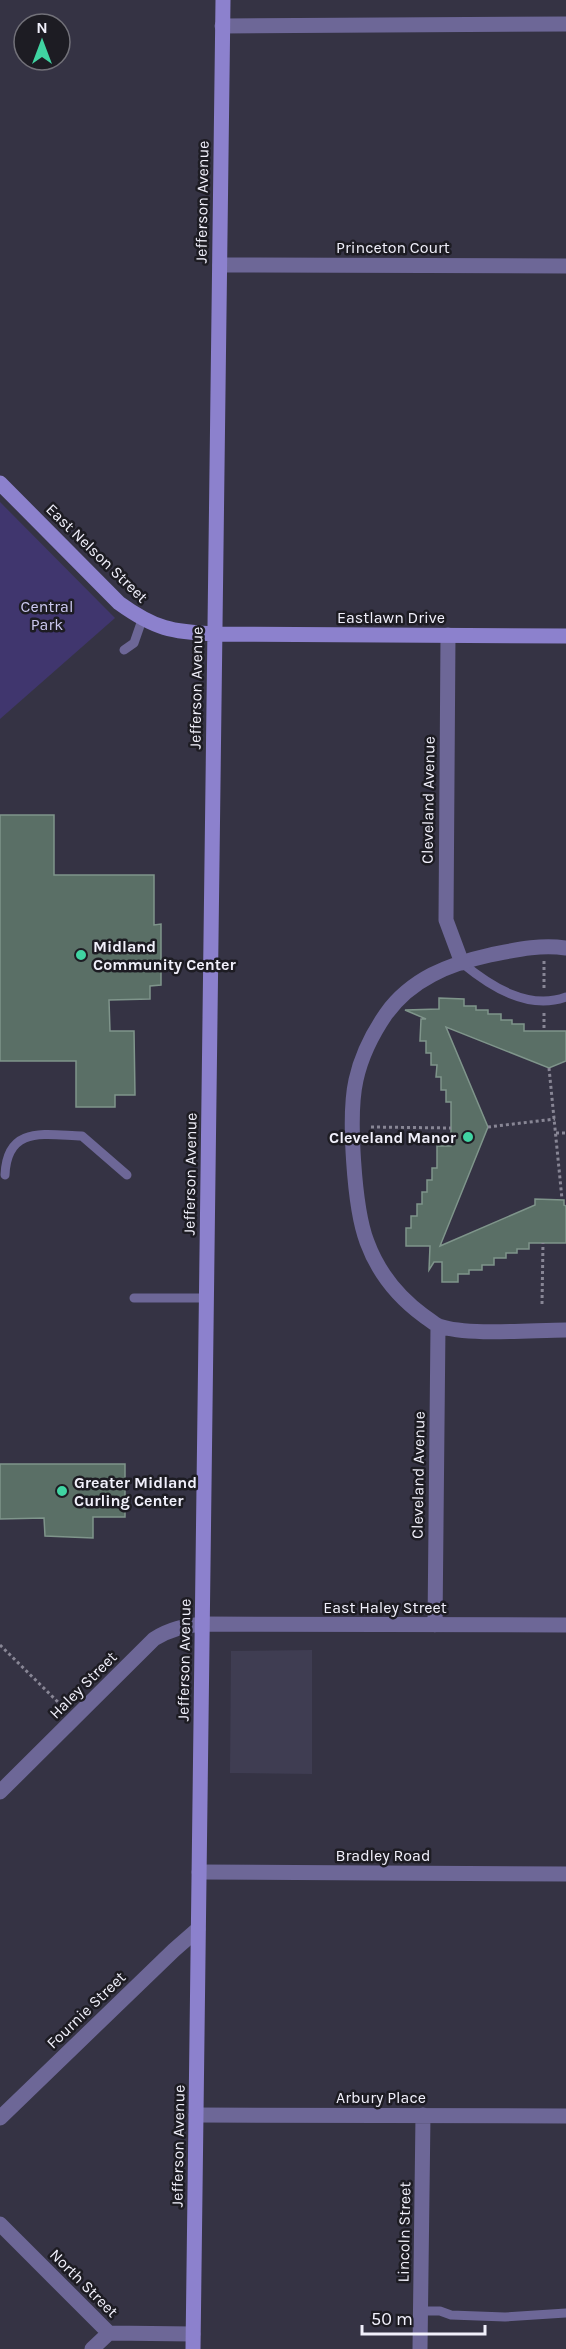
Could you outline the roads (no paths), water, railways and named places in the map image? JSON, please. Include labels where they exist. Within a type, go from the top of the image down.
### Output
[{"type":"street","name":"Jefferson Avenue","points":[[193,2342],[223,0]]},
{"type":"street","points":[[222,26],[566,24]]},
{"type":"street","name":"Princeton Court","points":[[220,265],[566,266]]},
{"type":"street","name":"East Nelson Street","points":[[0,483],[119,603],[142,620],[170,630],[215,634]]},
{"type":"street","name":"Eastlawn Drive","points":[[215,634],[566,636]]},
{"type":"street","name":"Cleveland Avenue","points":[[448,635],[445,910],[446,920],[462,963]]},
{"type":"street","points":[[566,948],[527,947],[441,968],[410,988],[386,1013],[369,1043],[356,1080],[352,1127],[357,1190],[366,1240],[381,1272],[405,1302],[438,1326],[468,1331],[566,1330]]},
{"type":"street","name":"Cleveland Avenue","points":[[435,1625],[438,1326]]},
{"type":"street","name":"East Haley Street","points":[[203,1623],[566,1625]]},
{"type":"street","name":"Haley Street","points":[[0,1792],[154,1639],[180,1626],[203,1623]]},
{"type":"street","name":"Bradley Road","points":[[199,1872],[566,1874]]},
{"type":"street","name":"Fournie Street","points":[[0,2118],[198,1929]]},
{"type":"street","name":"Arbury Place","points":[[196,2115],[566,2116]]},
{"type":"street","name":"Lincoln Street","points":[[420,2349],[423,2115]]},
{"type":"street","name":"North Street","points":[[0,2224],[109,2333],[193,2342]]},
{"type":"street","points":[[92,2349],[109,2333]]},
{"type":"lane","points":[[124,650],[134,643],[142,620]]},
{"type":"lane","points":[[462,963],[482,980],[507,993],[537,1001],[566,996]]},
{"type":"lane","points":[[5,1174],[6,1158],[17,1141],[25,1137],[43,1135],[82,1136],[128,1175]]},
{"type":"lane","points":[[134,1298],[206,1298]]},
{"type":"lane","points":[[421,2311],[440,2311],[451,2315],[505,2317],[566,2313]]},
{"type":"place","name":"Midland Community Center","points":[[81,955]]},
{"type":"place","name":"Cleveland Manor","points":[[468,1137]]},
{"type":"place","name":"Greater Midland Curling Center","points":[[62,1491]]},
{"type":"park label","name":"Central Park","points":[[47,615]]}]
